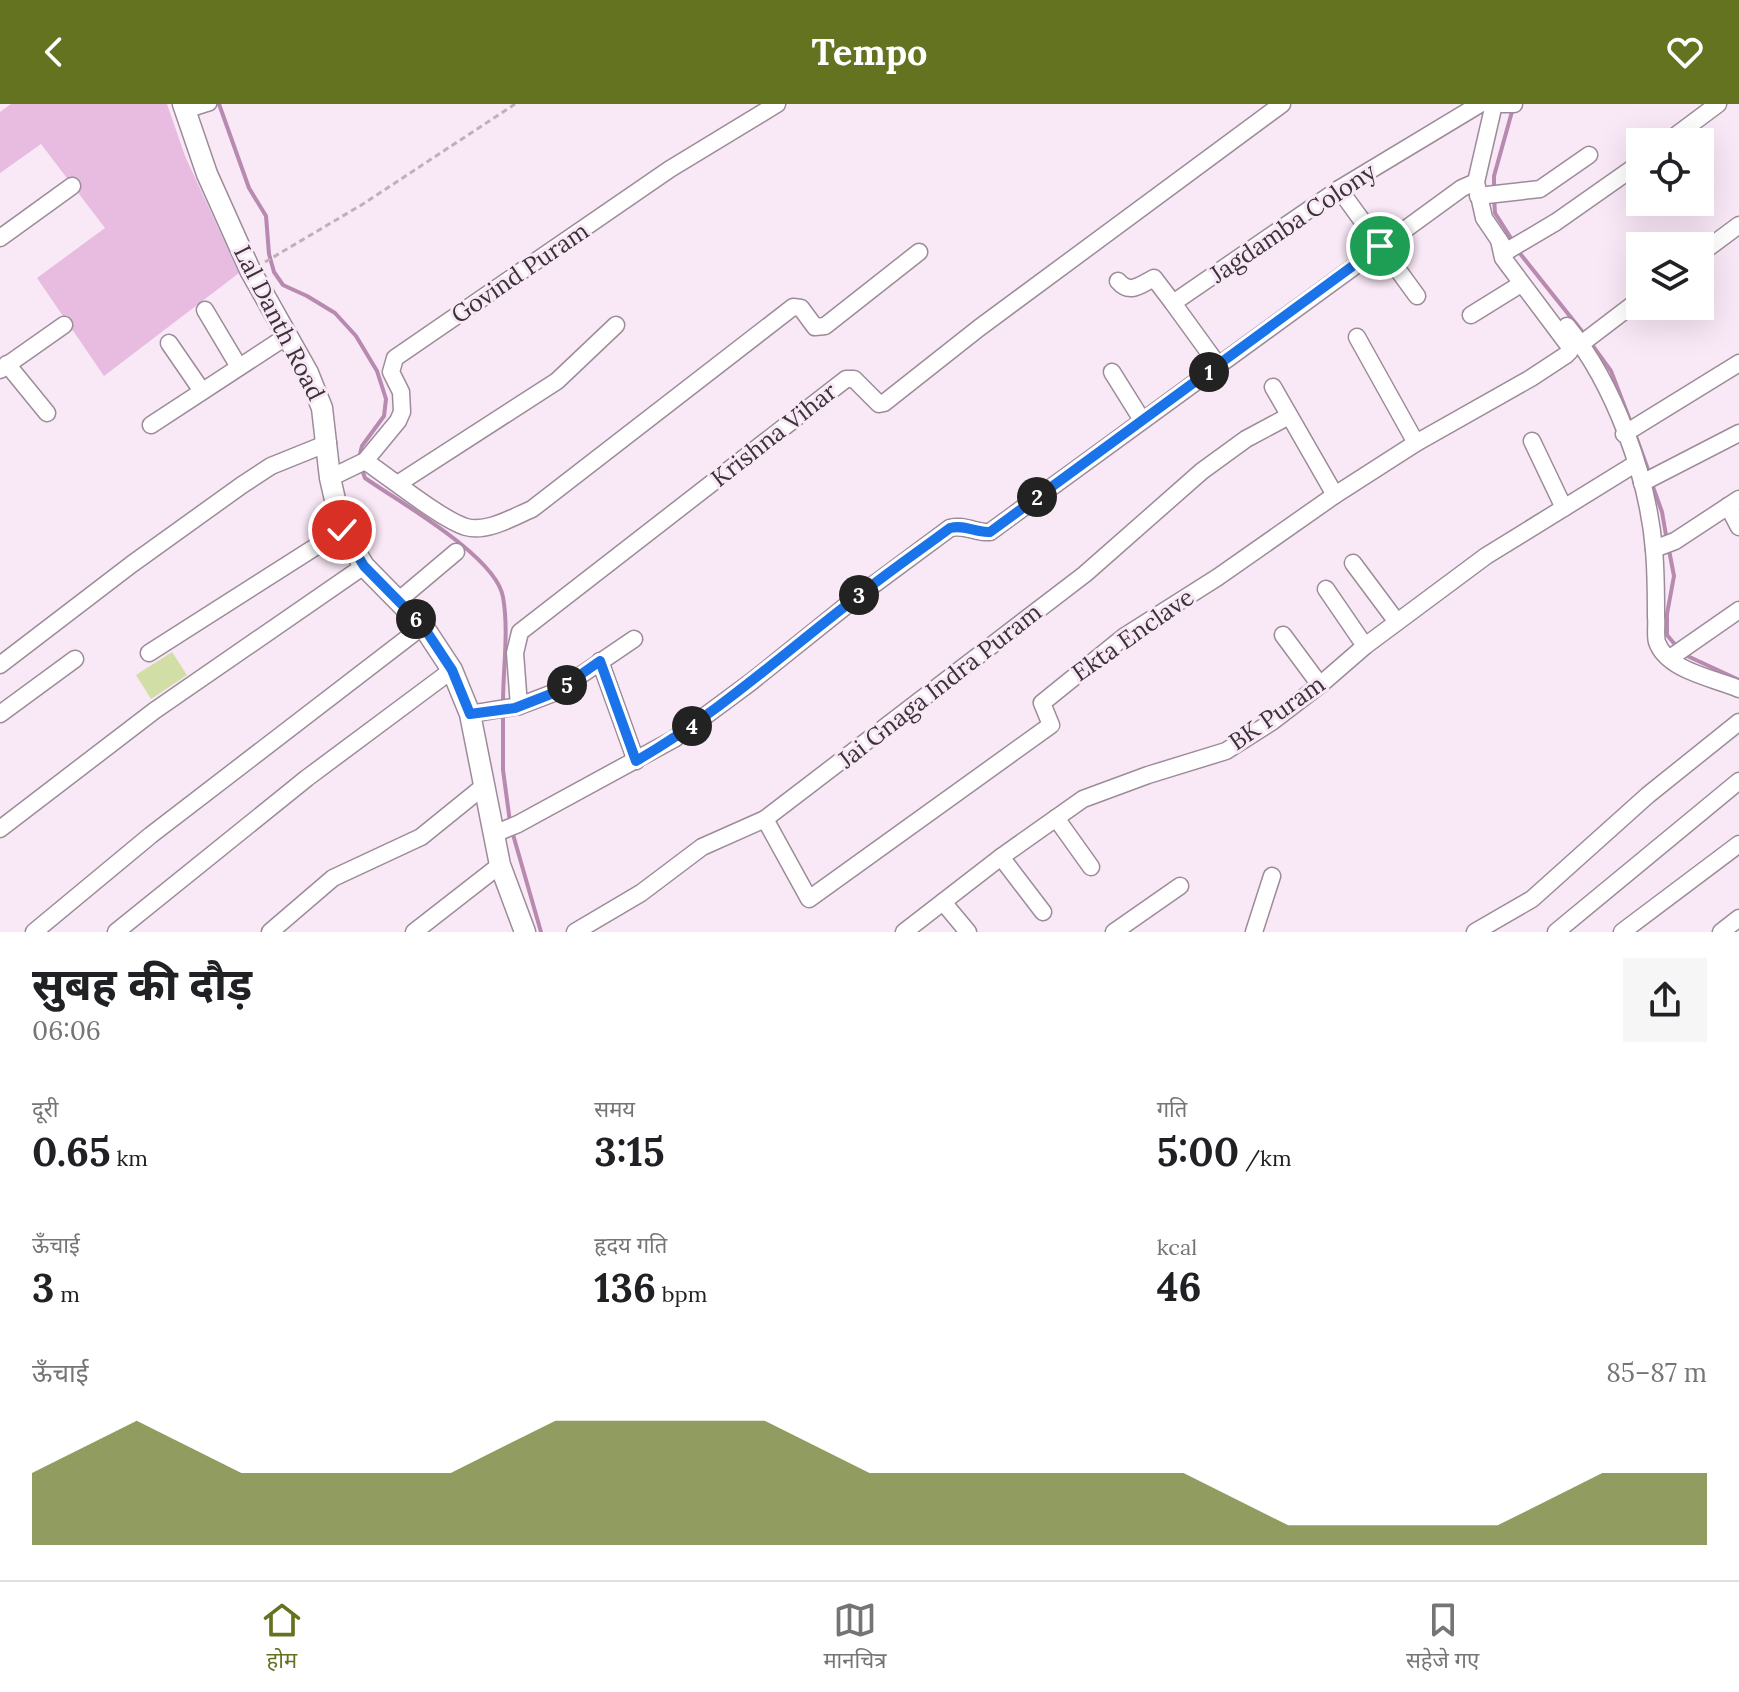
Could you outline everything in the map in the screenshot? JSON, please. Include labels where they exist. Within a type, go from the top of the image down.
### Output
[{"type":"street","points":[[184,108],[210,104]]},
{"type":"street","name":"Govind Puram","points":[[330,478],[358,465],[398,421],[402,412],[401,392],[391,372],[395,358],[670,169],[777,104]]},
{"type":"street","name":"Krishna Vihar","points":[[511,708],[515,653],[520,632],[534,619],[606,567],[846,379],[854,379],[879,404],[884,403],[979,328],[1282,104]]},
{"type":"street","name":"Jagdamba Colony","points":[[1173,303],[1339,189],[1480,104]]},
{"type":"street","points":[[1494,104],[1484,218],[1582,341],[1630,431],[1635,464],[1649,480],[1664,546],[1657,642],[1677,654],[1679,666],[1736,683]]},
{"type":"street","points":[[1502,104],[1511,104]]},
{"type":"street","points":[[1686,128],[1718,104]]},
{"type":"street","name":"Lal Danth Road","points":[[184,108],[207,174],[250,270],[308,373],[322,408],[330,478],[342,530],[364,566],[423,626],[452,670],[470,714],[484,786],[506,829],[500,865],[525,932]]},
{"type":"street","points":[[506,829],[674,739],[950,528],[961,526],[980,533],[990,532],[1462,188],[1485,193],[1540,189],[1589,155]]},
{"type":"street","points":[[1582,341],[1521,284],[1503,258],[1509,246],[1556,222],[1626,173]]},
{"type":"street","points":[[0,238],[72,186]]},
{"type":"street","points":[[1339,189],[1417,296]]},
{"type":"street","points":[[1714,244],[1739,225]]},
{"type":"street","points":[[358,465],[399,483],[447,517],[467,527],[482,527],[517,516],[532,509],[793,307],[801,308],[815,327],[825,326],[919,252]]},
{"type":"street","points":[[1118,281],[1125,289],[1131,290],[1154,278],[1218,365]]},
{"type":"street","points":[[1471,315],[1521,284]]},
{"type":"street","name":"Ekta Enclave","points":[[765,819],[809,899],[1051,725],[1042,703],[1125,636],[1416,443],[1531,378],[1626,309]]},
{"type":"street","points":[[205,310],[239,367]]},
{"type":"street","points":[[47,413],[4,367],[64,325]]},
{"type":"street","points":[[399,483],[557,381],[616,325]]},
{"type":"street","points":[[151,425],[287,336]]},
{"type":"street","points":[[1357,337],[1416,443]]},
{"type":"street","points":[[169,343],[202,391]]},
{"type":"street","points":[[1630,431],[1739,363]]},
{"type":"street","points":[[1112,372],[1142,420]]},
{"type":"street","points":[[1273,387],[1335,495]]},
{"type":"street","name":"Jai Gnaga Indra Puram","points":[[575,932],[641,893],[702,847],[765,819],[1085,574],[1202,471],[1246,439],[1289,416]]},
{"type":"street","points":[[1649,480],[1739,433]]},
{"type":"street","points":[[1532,441],[1564,508]]},
{"type":"street","points":[[0,665],[242,485],[271,466],[328,443]]},
{"type":"street","name":"BK Puram","points":[[904,932],[1083,799],[1226,751],[1273,721],[1365,646],[1486,556],[1635,464]]},
{"type":"street","points":[[1664,546],[1734,503],[1739,527]]},
{"type":"street","points":[[149,653],[342,530]]},
{"type":"street","points":[[399,600],[456,552]]},
{"type":"street","points":[[1353,563],[1397,622]]},
{"type":"street","points":[[0,829],[154,711],[364,566]]},
{"type":"street","points":[[1326,589],[1365,646]]},
{"type":"street","points":[[1677,654],[1739,610]]},
{"type":"street","points":[[34,932],[162,826],[423,626]]},
{"type":"street","points":[[1283,635],[1320,685]]},
{"type":"street","points":[[470,714],[511,708],[556,692],[634,639]]},
{"type":"street","points":[[0,714],[75,659]]},
{"type":"street","points":[[600,661],[636,761]]},
{"type":"street","points":[[116,932],[307,778],[452,670]]},
{"type":"street","points":[[1475,932],[1532,899],[1648,795],[1739,722]]},
{"type":"street","points":[[1556,932],[1739,781]]},
{"type":"street","points":[[270,932],[333,878],[421,837],[484,786]]},
{"type":"street","points":[[1056,818],[1091,867]]},
{"type":"street","points":[[1622,932],[1739,844]]},
{"type":"street","points":[[1001,857],[1043,912]]},
{"type":"street","points":[[414,932],[500,865]]},
{"type":"street","points":[[1254,932],[1272,876]]},
{"type":"street","points":[[1114,932],[1180,886]]},
{"type":"street","points":[[943,902],[968,932]]},
{"type":"street","points":[[1721,932],[1739,918]]},
{"type":"path","points":[[262,264],[363,204],[515,104]]},
{"type":"shaded area","points":[[11,104],[167,104],[185,156],[239,273],[104,376],[37,278],[105,228],[41,144],[0,173],[0,112]]},
{"type":"building","points":[[172,652],[187,675],[151,699],[136,675]]},
{"type":"waterway","points":[[219,104],[249,188],[266,216],[269,254],[274,272],[283,285],[335,313],[356,336],[377,371],[386,399],[384,416],[362,446],[359,458]]},
{"type":"waterway","points":[[1494,189],[1494,176],[1513,108]]},
{"type":"waterway","points":[[1494,197],[1495,213],[1514,243]]},
{"type":"waterway","points":[[1518,251],[1585,335]]},
{"type":"waterway","points":[[1590,342],[1611,371],[1631,423]]},
{"type":"waterway","points":[[1634,431],[1650,475]]},
{"type":"waterway","points":[[361,467],[365,478],[444,531],[483,564],[496,581],[503,597],[506,623],[503,703]]},
{"type":"waterway","points":[[1652,484],[1662,512],[1667,541]]},
{"type":"waterway","points":[[1669,550],[1674,576],[1667,614],[1667,635],[1678,648]]},
{"type":"waterway","points":[[1683,654],[1739,680]]},
{"type":"waterway","points":[[503,711],[503,770],[510,822]]},
{"type":"waterway","points":[[512,831],[541,932]]},
{"type":"route","points":[[342,530],[364,566],[423,626],[452,670],[470,714],[515,708],[556,692],[600,661],[636,761],[674,739],[751,682],[950,528],[961,526],[980,533],[990,532],[1380,246]]}]
